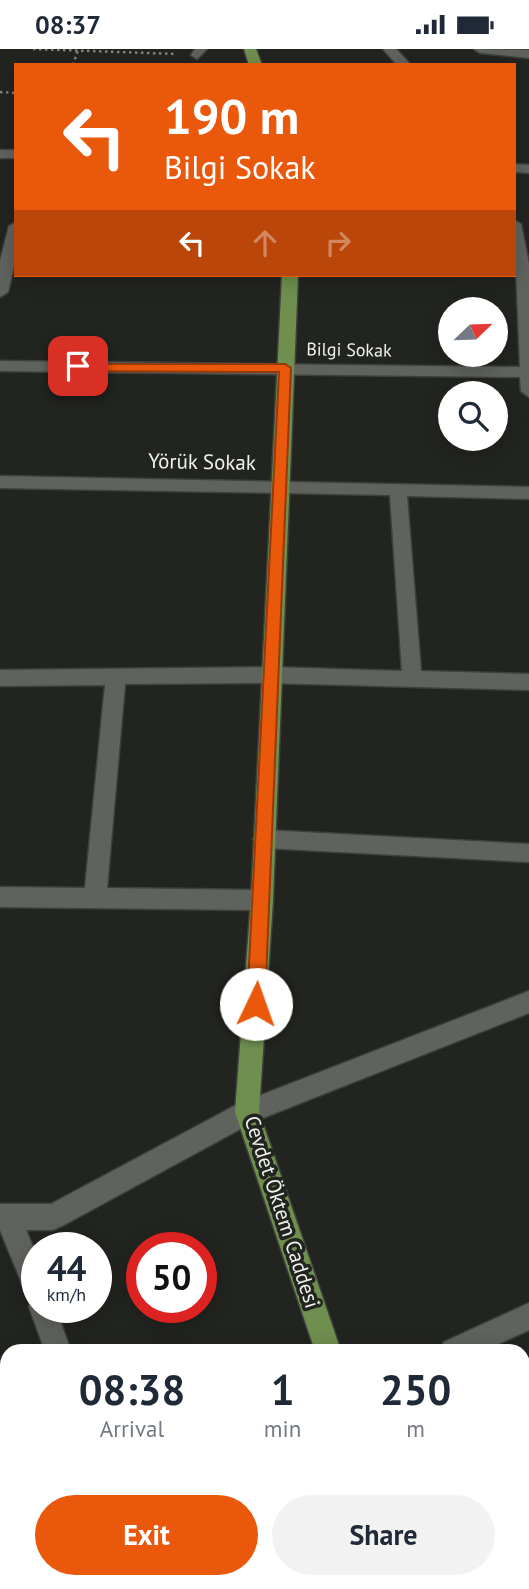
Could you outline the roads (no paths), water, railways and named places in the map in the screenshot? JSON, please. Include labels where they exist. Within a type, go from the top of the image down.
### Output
[{"type":"main road","name":"Cevdet Öktem Caddesi","points":[[290,277],[262,900],[247,1112],[326,1344]]},
{"type":"street","points":[[389,49],[403,63]]},
{"type":"street","points":[[480,49],[529,54]]},
{"type":"street","points":[[0,292],[14,234]]},
{"type":"street","points":[[516,236],[522,272],[529,391]]},
{"type":"street","name":"Bilgi Sokak","points":[[0,366],[528,372]]},
{"type":"street","name":"Yörük Sokak","points":[[0,482],[529,493]]},
{"type":"street","points":[[398,489],[412,679]]},
{"type":"street","points":[[0,678],[270,675],[529,682]]},
{"type":"street","points":[[94,898],[116,677]]},
{"type":"street","points":[[264,839],[529,853]]},
{"type":"street","points":[[0,897],[262,900]]},
{"type":"street","points":[[21,1256],[4,1217],[53,1217],[247,1112],[529,1002]]},
{"type":"street","points":[[469,1344],[529,1317]]},
{"type":"street","points":[[48,1323],[55,1344]]}]
